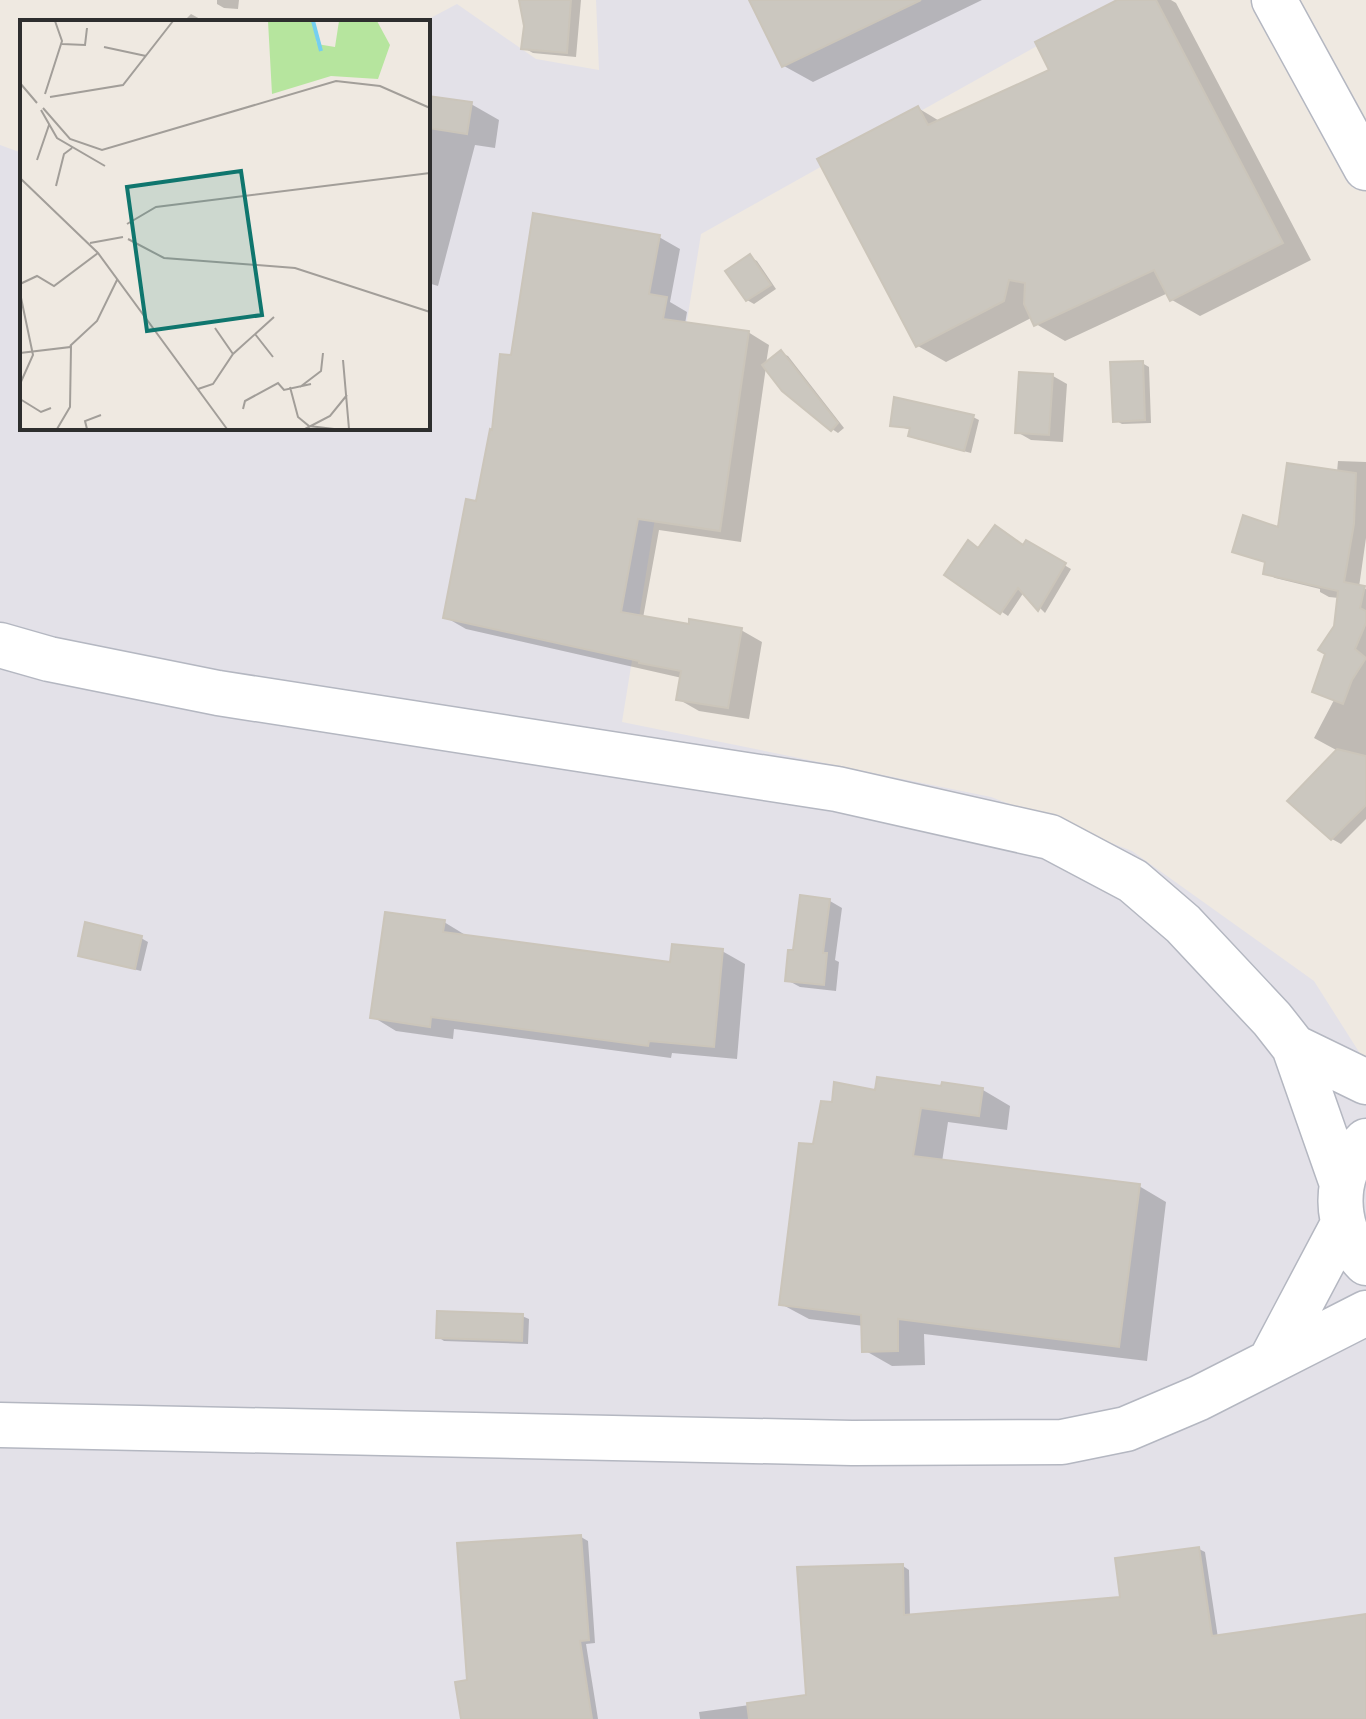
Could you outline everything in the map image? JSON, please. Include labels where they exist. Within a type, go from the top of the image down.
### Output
[{"type":"street","points":[[1274,0],[1366,168]]},
{"type":"street","points":[[0,645],[49,659],[218,693],[837,789],[1050,837],[1133,881],[1183,924],[1294,1047],[1366,1082]]},
{"type":"street","points":[[1294,1047],[1342,1204],[1351,1244],[1366,1263]]},
{"type":"street","points":[[1271,1360],[1342,1204],[1349,1164],[1366,1141]]},
{"type":"street","points":[[0,1425],[852,1443],[1062,1442],[1126,1429],[1199,1398],[1366,1313]]},
{"type":"shaded area","points":[[596,0],[1119,0],[701,234],[622,722],[991,797],[1132,851],[1314,981],[1366,1063],[1366,1719],[0,1719],[0,145],[20,152],[20,430],[430,430],[430,20],[427,20],[457,4],[536,59],[599,70]]},
{"type":"building","points":[[519,0],[571,0],[567,53],[521,49],[524,26]]},
{"type":"building","points":[[749,0],[921,0],[782,67]]},
{"type":"building","points":[[1117,0],[1156,0],[1283,243],[1170,301],[1154,270],[1034,326],[1024,304],[1025,283],[1009,280],[1004,301],[916,347],[817,159],[918,106],[928,125],[1049,70],[1035,42]]},
{"type":"building","points":[[430,96],[472,102],[467,134],[430,128]]},
{"type":"building","points":[[533,213],[660,235],[649,294],[667,297],[663,319],[749,331],[720,531],[638,519],[621,612],[689,624],[689,619],[742,628],[728,708],[676,700],[681,671],[443,618],[466,499],[476,501],[492,430],[500,354],[511,355]]},
{"type":"building","points":[[750,254],[771,285],[746,301],[725,271]]},
{"type":"building","points":[[781,350],[838,423],[831,431],[782,391],[762,365]]},
{"type":"building","points":[[1143,361],[1145,420],[1113,422],[1110,362]]},
{"type":"building","points":[[1019,372],[1053,374],[1049,435],[1015,433]]},
{"type":"building","points":[[894,397],[974,415],[964,451],[908,436],[910,428],[890,426]]},
{"type":"building","points":[[1287,463],[1356,473],[1354,524],[1344,582],[1365,586],[1360,608],[1366,611],[1366,623],[1355,649],[1366,658],[1352,680],[1343,704],[1312,692],[1325,654],[1318,650],[1334,626],[1338,591],[1263,574],[1265,562],[1232,552],[1243,515],[1278,527]]},
{"type":"building","points":[[995,525],[1023,545],[1026,540],[1066,563],[1038,611],[1018,588],[1000,614],[944,575],[968,540],[978,548]]},
{"type":"building","points":[[1337,749],[1366,756],[1366,805],[1331,840],[1287,801]]},
{"type":"building","points":[[800,895],[830,899],[823,953],[827,953],[824,985],[785,981],[788,950],[793,950]]},
{"type":"building","points":[[385,912],[445,920],[443,932],[670,962],[672,944],[723,949],[714,1047],[649,1041],[648,1046],[431,1017],[430,1027],[370,1018]]},
{"type":"building","points":[[85,922],[142,936],[135,969],[78,956]]},
{"type":"building","points":[[877,1077],[983,1088],[979,1116],[921,1108],[913,1156],[1140,1184],[1119,1347],[898,1319],[898,1351],[862,1352],[861,1315],[779,1305],[799,1143],[813,1144],[821,1101],[832,1102],[834,1082],[875,1090]]},
{"type":"building","points":[[437,1311],[523,1314],[522,1341],[436,1338]]},
{"type":"building","points":[[581,1535],[589,1640],[580,1641],[592,1719],[461,1719],[455,1682],[467,1680],[457,1543]]},
{"type":"building","points":[[1199,1547],[1212,1636],[1366,1614],[1366,1719],[749,1719],[747,1703],[806,1695],[797,1567],[903,1564],[904,1615],[1120,1597],[1115,1558]]}]
